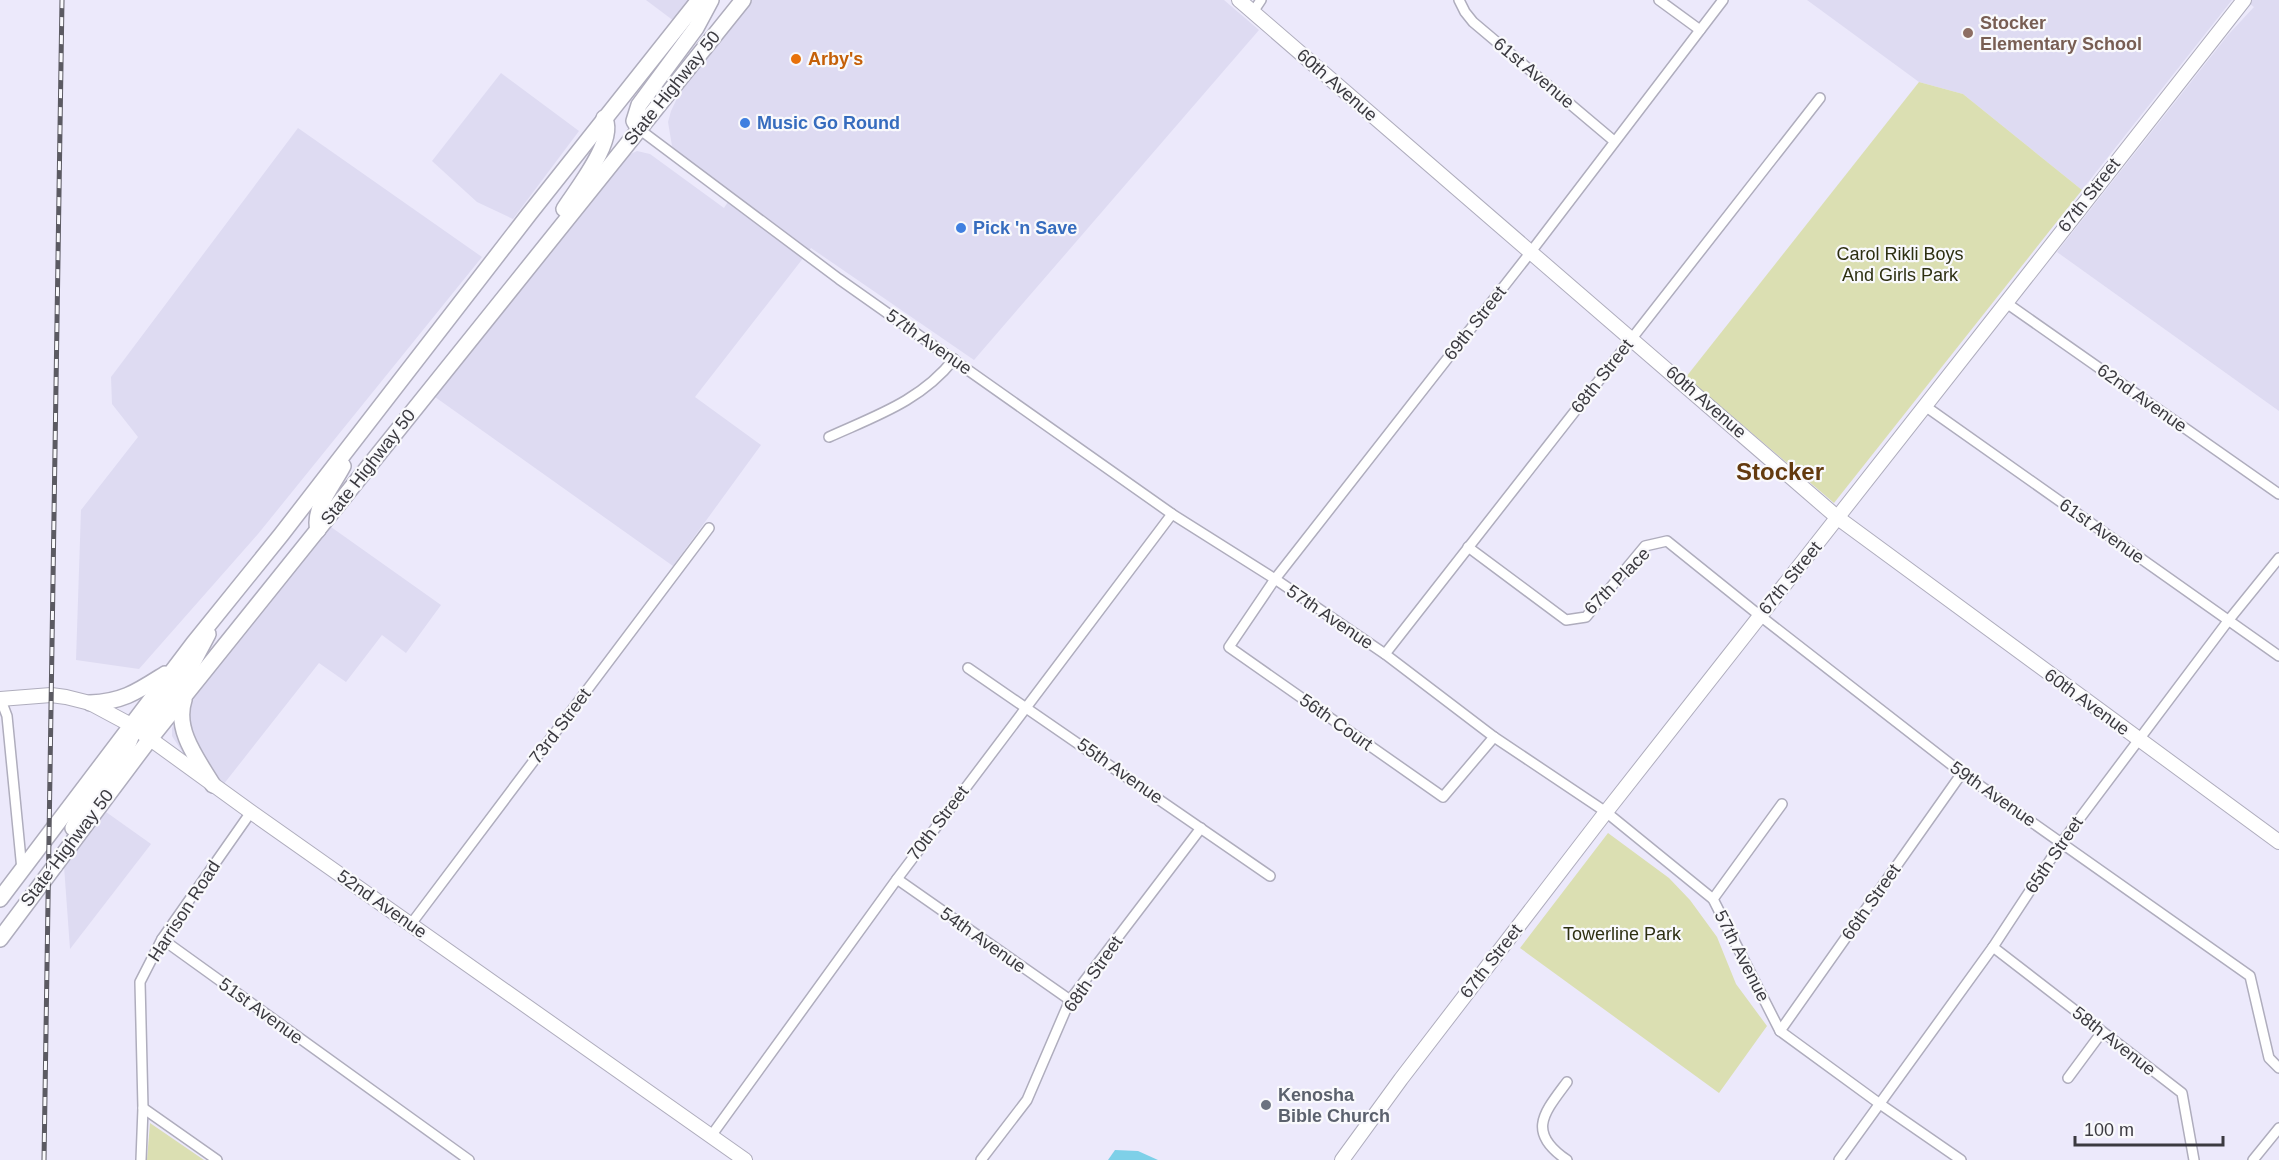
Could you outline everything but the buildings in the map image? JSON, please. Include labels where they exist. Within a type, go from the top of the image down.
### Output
[{"type":"main road","name":"State Highway 50","points":[[0,899],[173,670],[604,118],[699,0]]},
{"type":"main road","points":[[639,129],[634,120],[639,105],[696,28],[711,0]]},
{"type":"main road","name":"State Highway 50","points":[[0,939],[149,740],[743,0]]},
{"type":"main road","points":[[522,274],[599,154],[608,134],[608,123],[604,118]]},
{"type":"main road","points":[[318,530],[316,522],[318,511],[357,437]]},
{"type":"main road","points":[[149,740],[145,729],[146,724],[190,668],[222,607]]},
{"type":"main road","points":[[90,703],[110,703],[132,694],[173,670]]},
{"type":"main road","points":[[186,695],[180,713],[186,737],[213,785]]},
{"type":"main road","points":[[65,850],[82,811],[128,745],[133,734],[131,725]]},
{"type":"street","name":"60th Avenue","points":[[1239,0],[1257,6],[1530,253],[1632,338],[1838,518],[2279,842]]},
{"type":"street","name":"61st Avenue","points":[[1459,0],[1473,22],[1614,141]]},
{"type":"street","points":[[1659,0],[1700,30]]},
{"type":"street","name":"69th Street","points":[[1229,646],[1275,579],[1530,253],[1723,0]]},
{"type":"street","name":"67th Street","points":[[1342,1160],[1401,1079],[1759,615],[1838,518],[2005,302],[2244,0]]},
{"type":"street","name":"68th Street","points":[[1386,654],[1820,98]]},
{"type":"street","name":"57th Avenue","points":[[639,129],[839,279],[1172,514],[1275,579],[1386,654],[1494,737],[1606,813],[1713,899],[1780,1031],[1961,1160]]},
{"type":"street","name":"62nd Avenue","points":[[2005,302],[2279,494]]},
{"type":"street","points":[[829,437],[913,397],[933,383],[954,359]]},
{"type":"street","name":"61st Avenue","points":[[1925,406],[2279,656]]},
{"type":"street","name":"70th Street","points":[[711,1136],[897,879],[1172,514]]},
{"type":"street","name":"73rd Street","points":[[411,924],[709,528]]},
{"type":"street","name":"67th Place","points":[[1468,547],[1566,620],[1586,617],[1645,546],[1667,541]]},
{"type":"street","name":"59th Avenue","points":[[1667,541],[1962,773],[2250,976],[2269,1058],[2279,1068]]},
{"type":"street","name":"65th Street","points":[[1839,1160],[1993,947],[2062,842],[2228,621],[2279,558]]},
{"type":"street","name":"56th Court","points":[[1229,646],[1443,796],[1494,737]]},
{"type":"street","name":"55th Avenue","points":[[968,668],[1270,876]]},
{"type":"street","name":"52nd Avenue","points":[[1,700],[51,695],[90,703],[131,725],[250,812],[745,1160]]},
{"type":"street","points":[[1,700],[7,717],[22,870]]},
{"type":"street","name":"66th Street","points":[[1780,1031],[1962,773]]},
{"type":"street","points":[[1713,899],[1782,804]]},
{"type":"street","name":"Harrison Road","points":[[141,1160],[143,1108],[140,982],[162,939],[250,812]]},
{"type":"street","name":"68th Street","points":[[981,1160],[1026,1100],[1070,1000],[1201,828]]},
{"type":"street","name":"54th Avenue","points":[[897,879],[1070,1000]]},
{"type":"street","name":"51st Avenue","points":[[162,939],[470,1160]]},
{"type":"street","name":"58th Avenue","points":[[1993,947],[2182,1094],[2194,1160]]},
{"type":"street","points":[[2068,1078],[2102,1032]]},
{"type":"street","points":[[1567,1082],[1543,1118],[1542,1127],[1553,1148],[1567,1160]]},
{"type":"street","points":[[143,1108],[217,1160]]},
{"type":"street","points":[[2253,1160],[2279,1128]]},
{"type":"shaded area","points":[[646,0],[691,0],[674,21]]},
{"type":"shaded area","points":[[751,0],[1224,0],[1259,30],[974,360],[811,248],[695,397],[761,445],[673,566],[435,397],[624,157],[637,151],[650,154],[724,208],[733,194],[678,153],[672,146],[668,122],[681,90]]},
{"type":"shaded area","points":[[1807,0],[2232,0],[2082,190],[1963,94],[1919,82]]},
{"type":"shaded area","points":[[2245,0],[2279,0],[2279,411],[2057,252],[2228,35],[2254,7]]},
{"type":"shaded area","points":[[501,73],[579,131],[513,219],[477,202],[432,161]]},
{"type":"shaded area","points":[[298,128],[482,257],[258,534],[139,669],[76,660],[81,510],[138,437],[112,404],[111,377]]},
{"type":"shaded area","points":[[331,527],[441,605],[406,653],[382,635],[346,682],[319,663],[223,785],[183,753],[172,736],[172,728],[178,716]]},
{"type":"shaded area","points":[[106,812],[151,844],[70,949],[64,866]]},
{"type":"green space","name":"Carol Rikli Boys And Girls Park","points":[[1919,82],[1963,94],[2082,190],[1834,503],[1686,377]]},
{"type":"green space","name":"Towerline Park","points":[[1608,833],[1669,878],[1690,900],[1717,937],[1736,984],[1767,1026],[1719,1093],[1520,948]]},
{"type":"green space","points":[[150,1123],[204,1160],[147,1160]]},
{"type":"water","points":[[1115,1150],[1138,1151],[1158,1160],[1108,1160]]},
{"type":"railway","points":[[44,1160],[62,0]]},
{"type":"place","name":"Stocker Elementary School","points":[[1968,33]]},
{"type":"place","name":"Arby's","points":[[796,59]]},
{"type":"place","name":"Music Go Round","points":[[745,123]]},
{"type":"place","name":"Pick 'n Save","points":[[961,228]]},
{"type":"place","name":"Kenosha Bible Church","points":[[1266,1105]]},
{"type":"district","name":"Stocker","points":[[1780,472]]}]
